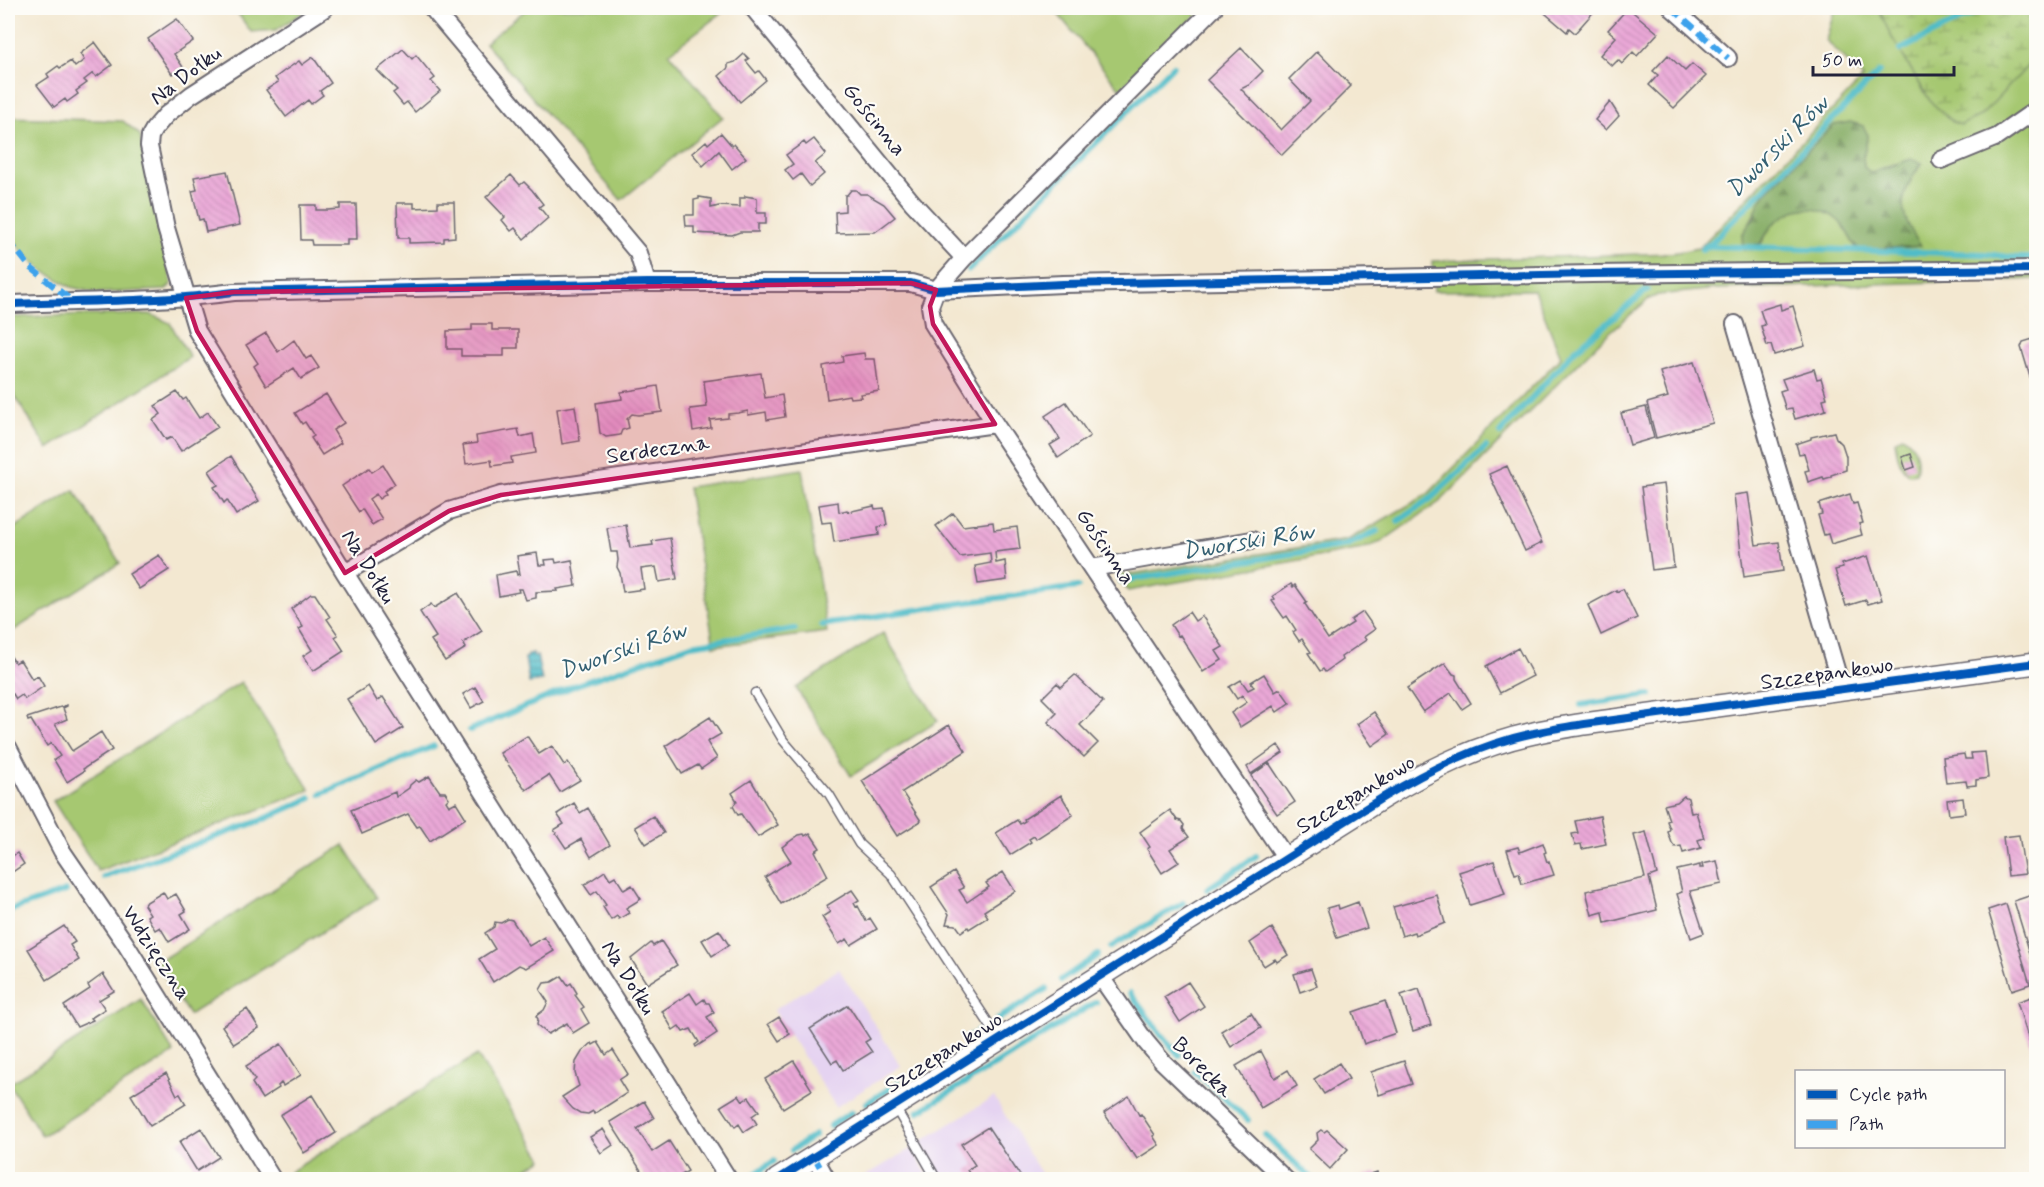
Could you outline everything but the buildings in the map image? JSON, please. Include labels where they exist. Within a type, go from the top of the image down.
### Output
[{"type":"street","name":"Na Dołku","points":[[325,8],[191,95],[165,115],[150,136],[149,146],[166,228],[197,331],[345,573],[729,1179]]},
{"type":"street","points":[[432,8],[638,253],[647,283]]},
{"type":"street","name":"Gościnna","points":[[753,8],[912,202],[964,258]]},
{"type":"street","points":[[936,290],[964,258],[1214,8]]},
{"type":"street","points":[[1672,8],[1728,58]]},
{"type":"street","points":[[1941,160],[1996,137],[2037,110]]},
{"type":"street","points":[[8,304],[159,297],[186,298],[234,292],[647,283],[911,282],[936,290],[1110,283],[2037,269]]},
{"type":"street","name":"Gościnna","points":[[936,290],[930,306],[933,324],[995,424],[1286,858]]},
{"type":"street","points":[[1735,324],[1842,690]]},
{"type":"street","name":"Serdeczna","points":[[345,573],[449,511],[501,495],[995,424]]},
{"type":"street","points":[[1092,568],[1252,540]]},
{"type":"street","name":"Szczepankowo","points":[[777,1179],[1419,776],[1491,745],[1534,732],[1584,724],[2037,663]]},
{"type":"street","name":"Wdzięczna","points":[[8,747],[62,851],[125,943],[273,1179]]},
{"type":"street","name":"Borecka","points":[[1100,976],[1146,1042],[1173,1073],[1286,1179]]},
{"type":"street","points":[[814,1156],[827,1179]]},
{"type":"lane","points":[[755,693],[783,740],[829,794],[859,844],[891,874],[999,1039]]},
{"type":"lane","points":[[894,1106],[937,1179]]},
{"type":"highlighted area","points":[[911,283],[936,290],[930,306],[933,324],[995,424],[501,495],[449,511],[345,573],[197,331],[186,298],[234,292]]},
{"type":"shaded area","points":[[839,969],[901,1066],[836,1107],[774,1010]]},
{"type":"shaded area","points":[[994,1097],[1044,1178],[943,1179],[920,1142]]},
{"type":"shaded area","points":[[912,1148],[930,1179],[860,1179]]},
{"type":"green space","points":[[234,8],[310,8],[276,30],[251,32]]},
{"type":"green space","points":[[528,8],[728,8],[669,53],[723,117],[621,200],[485,43]]},
{"type":"green space","points":[[1053,8],[1204,8],[1120,89]]},
{"type":"green space","points":[[1835,8],[2036,8],[2036,279],[1716,289],[1658,295],[1649,299],[1603,338],[1441,501],[1381,542],[1362,549],[1128,591],[1118,576],[1348,540],[1428,494],[1561,357],[1534,290],[1434,291],[1432,261],[1672,253],[1699,248],[1863,78],[1826,40]],"holes":[[[1834,125],[1868,135],[1863,157],[1864,167],[1871,173],[1892,164],[1922,163],[1909,183],[1903,205],[1906,224],[1920,246],[1858,250],[1843,225],[1834,217],[1811,208],[1800,208],[1781,217],[1772,225],[1760,245],[1751,250],[1742,235],[1767,191]]]},
{"type":"green space","points":[[1878,8],[2036,8],[2036,57],[1982,115],[1961,125],[1953,122],[1930,101],[1891,36]]},
{"type":"green space","points":[[8,117],[123,121],[140,135],[172,283],[166,290],[96,293],[71,287],[42,270],[20,249],[8,229]]},
{"type":"green space","points":[[1850,122],[1863,126],[1868,135],[1863,157],[1864,167],[1871,173],[1911,159],[1922,163],[1908,185],[1903,204],[1908,223],[1921,246],[1858,250],[1838,220],[1825,212],[1802,209],[1775,222],[1757,246],[1743,250],[1742,235],[1767,191],[1834,125]]},
{"type":"green space","points":[[150,314],[170,323],[190,357],[48,449],[8,385],[8,317]]},
{"type":"green space","points":[[1902,436],[1911,443],[1915,452],[1916,473],[1909,474],[1899,459],[1895,441]]},
{"type":"green space","points":[[802,469],[827,632],[714,646],[688,487]]},
{"type":"green space","points":[[74,490],[120,563],[8,634],[8,532]]},
{"type":"green space","points":[[883,633],[938,721],[851,776],[796,688]]},
{"type":"green space","points":[[241,682],[310,790],[98,871],[53,801]]},
{"type":"green space","points":[[344,845],[377,898],[189,1015],[156,963]]},
{"type":"green space","points":[[141,999],[174,1053],[42,1136],[9,1084]]},
{"type":"green space","points":[[477,1055],[543,1159],[511,1179],[295,1179],[290,1172]]},
{"type":"water","points":[[533,653],[534,657],[537,656],[542,681],[529,683],[525,658],[528,654]]},
{"type":"waterway","name":"Dworski Rów","points":[[1900,50],[1984,8]]},
{"type":"waterway","points":[[969,270],[1173,66]]},
{"type":"waterway","name":"Dworski Rów","points":[[1702,249],[1712,242],[1879,72]]},
{"type":"waterway","points":[[1706,246],[1986,254],[2036,258]]},
{"type":"waterway","name":"Dworski Rów","points":[[1500,433],[1574,351],[1647,290]]},
{"type":"waterway","name":"Dworski Rów","points":[[1398,521],[1429,500],[1486,447]]},
{"type":"waterway","name":"Dworski Rów","points":[[1121,581],[1347,545],[1377,531]]},
{"type":"waterway","name":"Dworski Rów","points":[[822,625],[1078,587]]},
{"type":"waterway","name":"Dworski Rów","points":[[470,730],[576,685],[691,645],[795,629]]},
{"type":"waterway","points":[[1581,705],[1650,695]]},
{"type":"waterway","name":"Dworski Rów","points":[[321,794],[434,746]]},
{"type":"waterway","name":"Dworski Rów","points":[[104,877],[262,820],[311,798]]},
{"type":"waterway","points":[[1207,889],[1256,856]]},
{"type":"waterway","name":"Dworski Rów","points":[[8,911],[66,891]]},
{"type":"waterway","points":[[1111,947],[1183,903]]},
{"type":"waterway","points":[[1061,980],[1098,955]]},
{"type":"waterway","points":[[998,1019],[1046,989]]},
{"type":"waterway","points":[[1130,993],[1179,1055]]},
{"type":"waterway","points":[[918,1112],[1096,1002]]},
{"type":"waterway","points":[[966,1039],[982,1029]]},
{"type":"waterway","points":[[1195,1072],[1248,1120]]},
{"type":"waterway","points":[[867,1103],[898,1083]]},
{"type":"waterway","points":[[830,1126],[852,1112]]},
{"type":"waterway","points":[[792,1150],[815,1135]]},
{"type":"waterway","points":[[1265,1135],[1313,1180]]},
{"type":"waterway","points":[[751,1177],[774,1161]]},
{"type":"marked path","points":[[1672,8],[1728,58]]},
{"type":"marked path","points":[[8,240],[30,267],[72,301]]},
{"type":"marked path","points":[[814,1156],[827,1180]]},
{"type":"cycle path","points":[[8,304],[149,299],[234,292],[647,283],[911,283],[936,290],[1063,284],[1592,274],[2036,269]]},
{"type":"cycle path","points":[[777,1180],[1382,798],[1418,777],[1474,751],[1546,730],[1584,724],[2036,663]]}]
